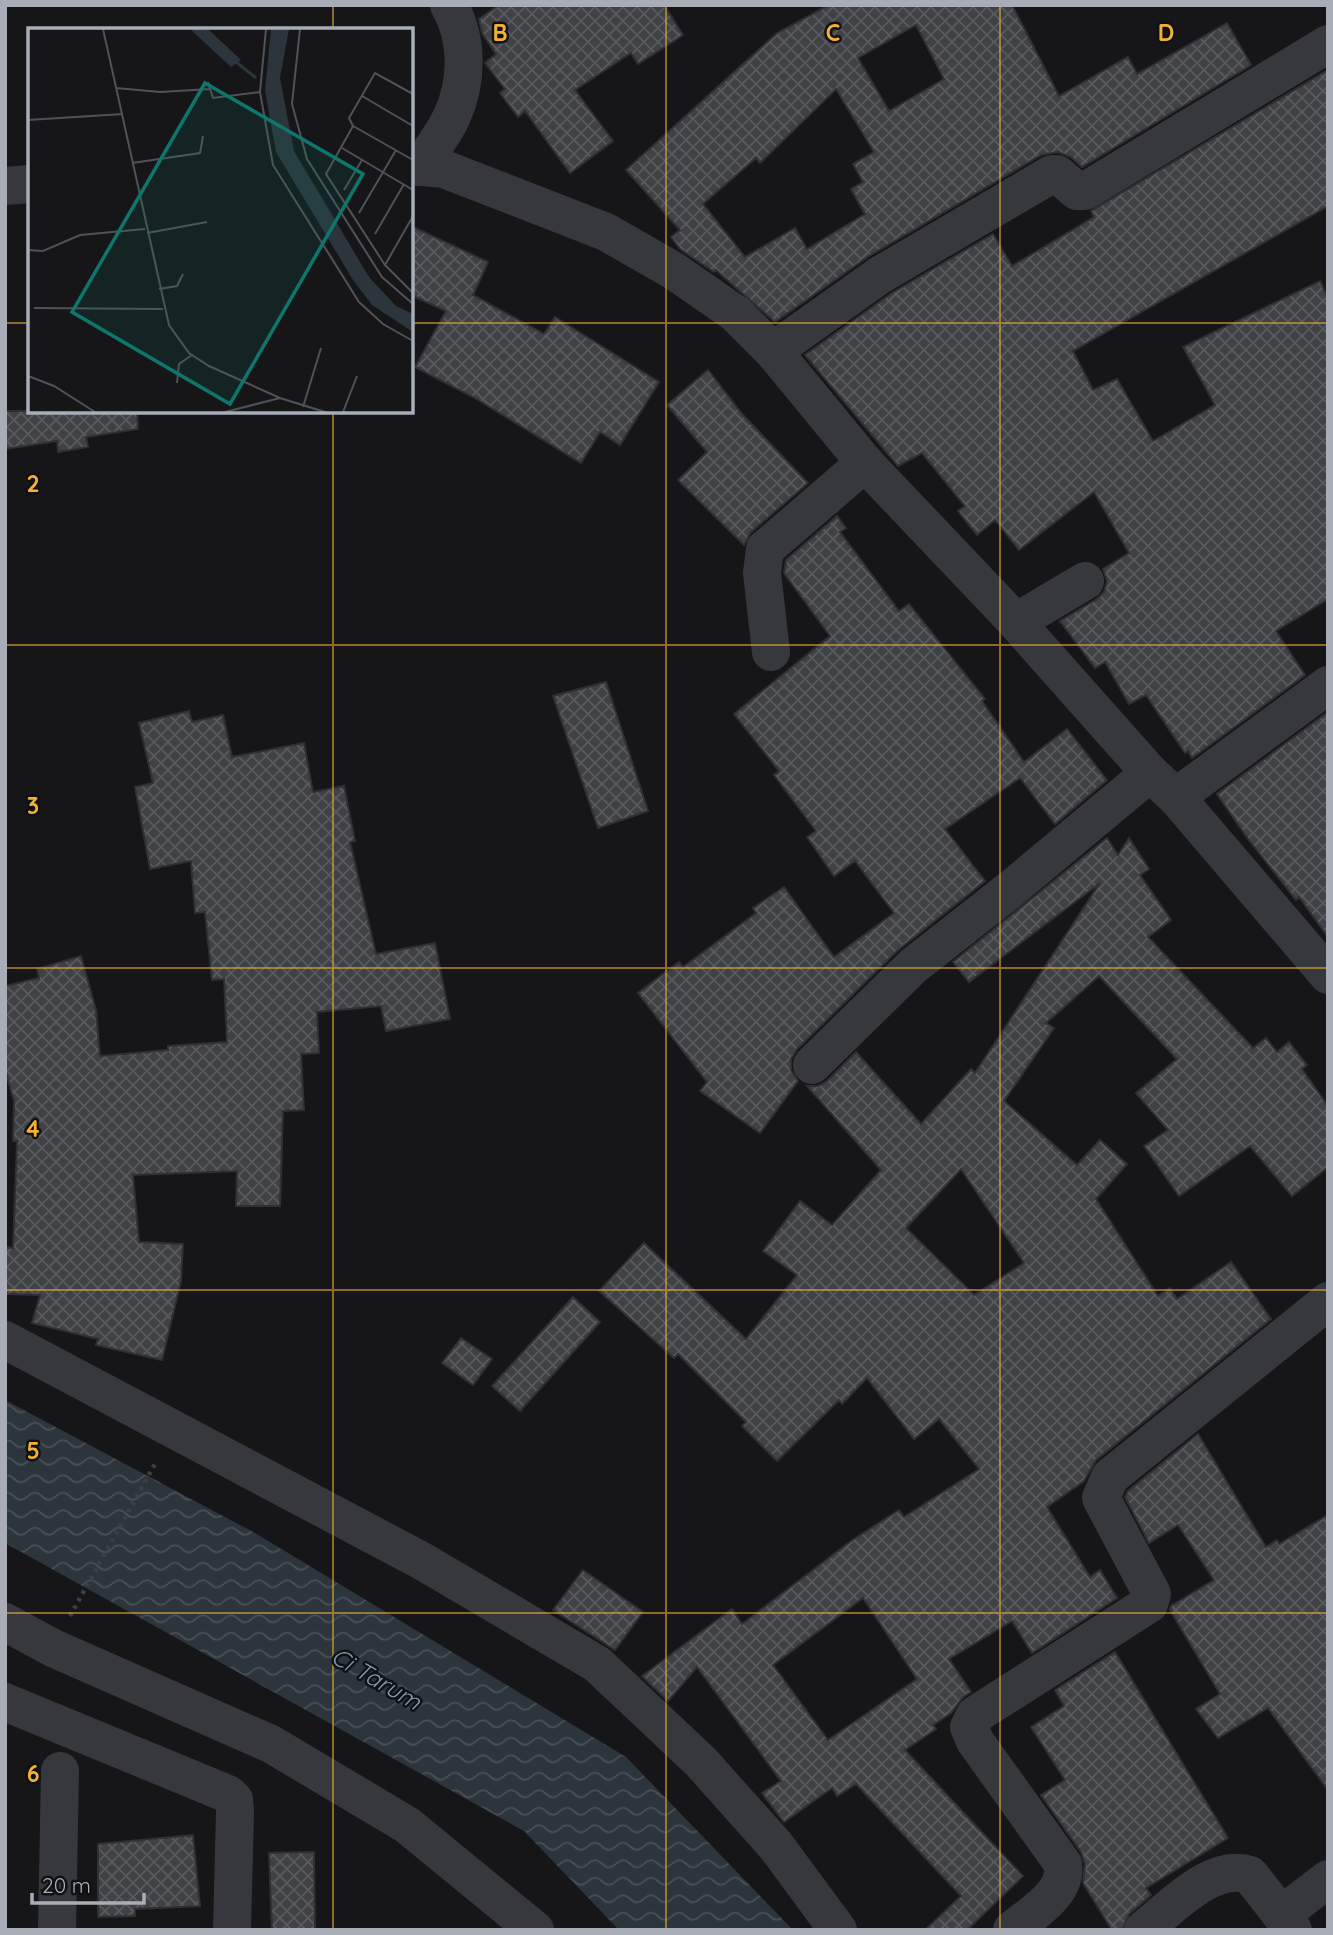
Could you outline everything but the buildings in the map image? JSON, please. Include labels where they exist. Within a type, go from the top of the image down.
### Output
[{"type":"street","points":[[415,166],[453,116],[466,62],[458,21],[449,5]]},
{"type":"street","points":[[773,351],[880,275],[1052,174],[1057,174],[1077,191],[1084,191],[1328,44]]},
{"type":"street","points":[[415,166],[444,169],[606,232],[674,271],[736,314],[773,351],[865,463],[1016,622],[1163,785],[1328,975]]},
{"type":"street","points":[[5,186],[28,184]]},
{"type":"street","points":[[771,652],[762,573],[765,549],[865,463]]},
{"type":"street","points":[[1016,622],[1085,581]]},
{"type":"street","points":[[812,1065],[913,966],[1011,890],[1163,785],[1328,685]]},
{"type":"street","points":[[1012,1930],[1059,1889],[1065,1875],[1063,1864],[975,1741],[969,1727],[975,1715],[1149,1604],[1152,1594],[1101,1498],[1104,1486],[1110,1477],[1328,1301]]},
{"type":"street","points":[[5,1340],[422,1561],[597,1664],[701,1762],[776,1846],[838,1930]]},
{"type":"street","points":[[5,1622],[53,1648],[271,1744],[407,1825],[535,1930]]},
{"type":"street","points":[[5,1702],[228,1794],[234,1800],[232,1930]]},
{"type":"street","points":[[57,1930],[60,1771]]},
{"type":"street","points":[[1143,1930],[1209,1880],[1227,1872],[1250,1875],[1287,1922],[1328,1879]]},
{"type":"path","points":[[67,1621],[162,1451]]},
{"type":"water","name":"Ci Tarum","points":[[5,1400],[255,1533],[626,1757],[793,1930],[619,1930],[524,1831],[5,1543]]}]
